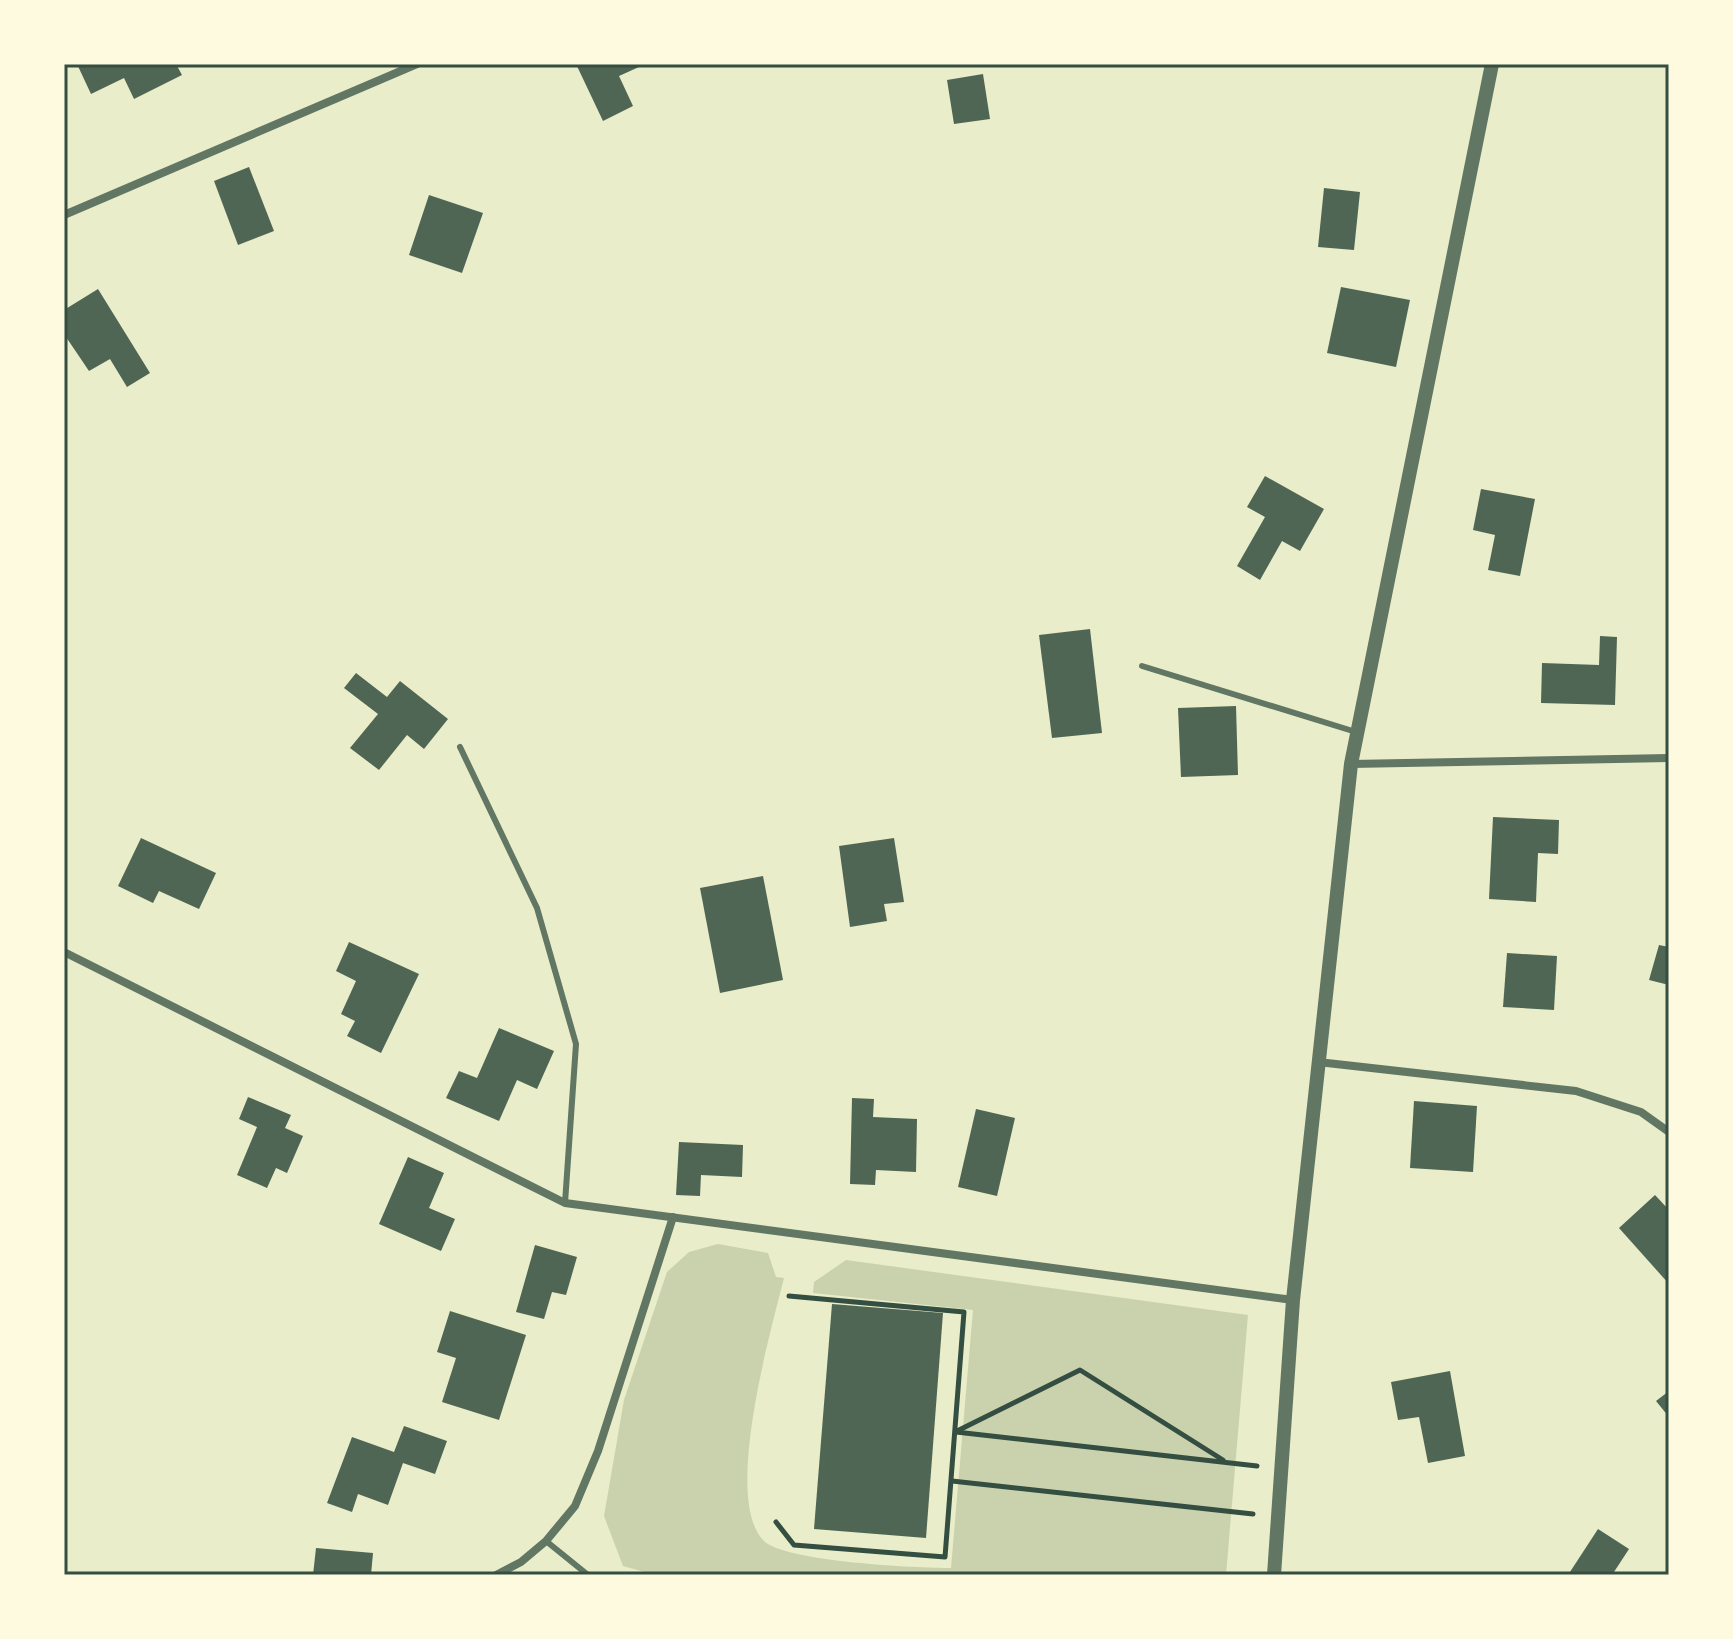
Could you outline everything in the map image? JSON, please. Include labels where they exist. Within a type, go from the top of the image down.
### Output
[{"type":"street","points":[[64,215],[417,64]]},
{"type":"street","points":[[1274,1575],[1293,1300],[1351,764],[1492,64]]},
{"type":"street","points":[[1351,764],[1669,758]]},
{"type":"street","points":[[64,952],[565,1203],[1293,1300]]},
{"type":"street","points":[[1318,1062],[1576,1091],[1641,1112],[1669,1132]]},
{"type":"street","points":[[496,1575],[521,1562],[546,1541],[575,1506],[598,1451],[673,1217]]},
{"type":"lane","points":[[1142,666],[1356,732]]},
{"type":"lane","points":[[460,747],[537,908],[576,1044],[565,1203]]},
{"type":"lane","points":[[546,1541],[588,1575]]},
{"type":"path","points":[[776,1522],[794,1545],[945,1557],[964,1312],[789,1296]]},
{"type":"path","points":[[956,1432],[1080,1370],[1226,1462]]},
{"type":"path","points":[[956,1432],[1282,1469]]},
{"type":"path","points":[[952,1481],[1278,1516]]},
{"type":"green space","points":[[718,1244],[768,1253],[776,1277],[784,1278],[753,1414],[748,1454],[752,1520],[764,1541],[777,1548],[824,1559],[951,1568],[973,1310],[813,1293],[814,1282],[846,1260],[1248,1315],[1226,1575],[655,1575],[623,1566],[604,1516],[624,1400],[667,1272],[689,1252]]},
{"type":"building","points":[[77,64],[176,64],[182,75],[134,99],[124,78],[91,94]]},
{"type":"building","points":[[576,64],[638,64],[639,67],[619,76],[633,106],[603,121]]},
{"type":"building","points":[[983,74],[990,119],[954,124],[947,80]]},
{"type":"building","points":[[249,167],[274,231],[238,245],[214,181]]},
{"type":"building","points":[[1324,188],[1360,192],[1354,250],[1318,247]]},
{"type":"building","points":[[429,195],[483,213],[462,273],[409,255]]},
{"type":"building","points":[[1341,287],[1410,300],[1396,367],[1327,353]]},
{"type":"building","points":[[98,289],[150,373],[127,387],[110,359],[89,371],[64,334],[64,310]]},
{"type":"building","points":[[1265,476],[1324,509],[1300,551],[1282,541],[1260,580],[1237,566],[1265,517],[1247,507]]},
{"type":"building","points":[[1481,489],[1535,499],[1520,576],[1488,570],[1495,535],[1473,530]]},
{"type":"building","points":[[1090,629],[1102,733],[1052,738],[1039,635]]},
{"type":"building","points":[[1600,636],[1617,637],[1615,705],[1541,703],[1542,663],[1599,665]]},
{"type":"building","points":[[356,673],[387,697],[400,681],[448,719],[424,749],[407,735],[379,770],[350,748],[378,714],[344,688]]},
{"type":"building","points":[[1236,706],[1238,775],[1181,777],[1178,708]]},
{"type":"building","points":[[1493,817],[1559,820],[1558,854],[1538,853],[1536,902],[1489,899]]},
{"type":"building","points":[[141,838],[216,873],[199,909],[159,891],[153,903],[118,886]]},
{"type":"building","points":[[894,838],[904,902],[884,904],[887,921],[850,927],[839,846]]},
{"type":"building","points":[[763,876],[783,980],[720,993],[700,888]]},
{"type":"building","points":[[349,942],[419,974],[381,1053],[347,1036],[355,1021],[341,1014],[356,981],[336,971]]},
{"type":"building","points":[[1659,945],[1669,947],[1669,985],[1649,980]]},
{"type":"building","points":[[1507,953],[1557,956],[1554,1010],[1503,1007]]},
{"type":"building","points":[[499,1028],[554,1051],[537,1089],[517,1080],[499,1121],[446,1098],[459,1071],[477,1078]]},
{"type":"building","points":[[248,1097],[291,1115],[285,1128],[303,1136],[287,1173],[276,1168],[267,1188],[237,1175],[257,1127],[239,1119]]},
{"type":"building","points":[[852,1098],[874,1099],[873,1117],[917,1119],[916,1172],[876,1170],[875,1185],[850,1184]]},
{"type":"building","points":[[1414,1101],[1477,1106],[1473,1172],[1410,1168]]},
{"type":"building","points":[[976,1109],[1015,1118],[997,1196],[958,1187]]},
{"type":"building","points":[[679,1142],[743,1145],[742,1177],[701,1175],[700,1196],[676,1195]]},
{"type":"building","points":[[408,1157],[444,1173],[429,1208],[455,1219],[441,1251],[379,1224]]},
{"type":"building","points":[[1655,1195],[1669,1210],[1669,1284],[1619,1228]]},
{"type":"building","points":[[535,1245],[577,1257],[566,1295],[552,1292],[544,1319],[516,1312]]},
{"type":"building","points":[[832,1304],[943,1313],[926,1538],[814,1529]]},
{"type":"building","points":[[450,1311],[526,1335],[499,1420],[442,1402],[456,1358],[437,1352]]},
{"type":"building","points":[[1450,1371],[1465,1456],[1428,1463],[1419,1417],[1398,1420],[1391,1382]]},
{"type":"building","points":[[1669,1391],[1669,1417],[1656,1401]]},
{"type":"building","points":[[404,1426],[447,1441],[435,1474],[403,1463],[388,1505],[358,1494],[352,1512],[327,1503],[352,1437],[394,1452]]},
{"type":"building","points":[[1598,1529],[1629,1549],[1612,1575],[1568,1575]]},
{"type":"building","points":[[316,1548],[373,1553],[371,1575],[313,1575]]}]
